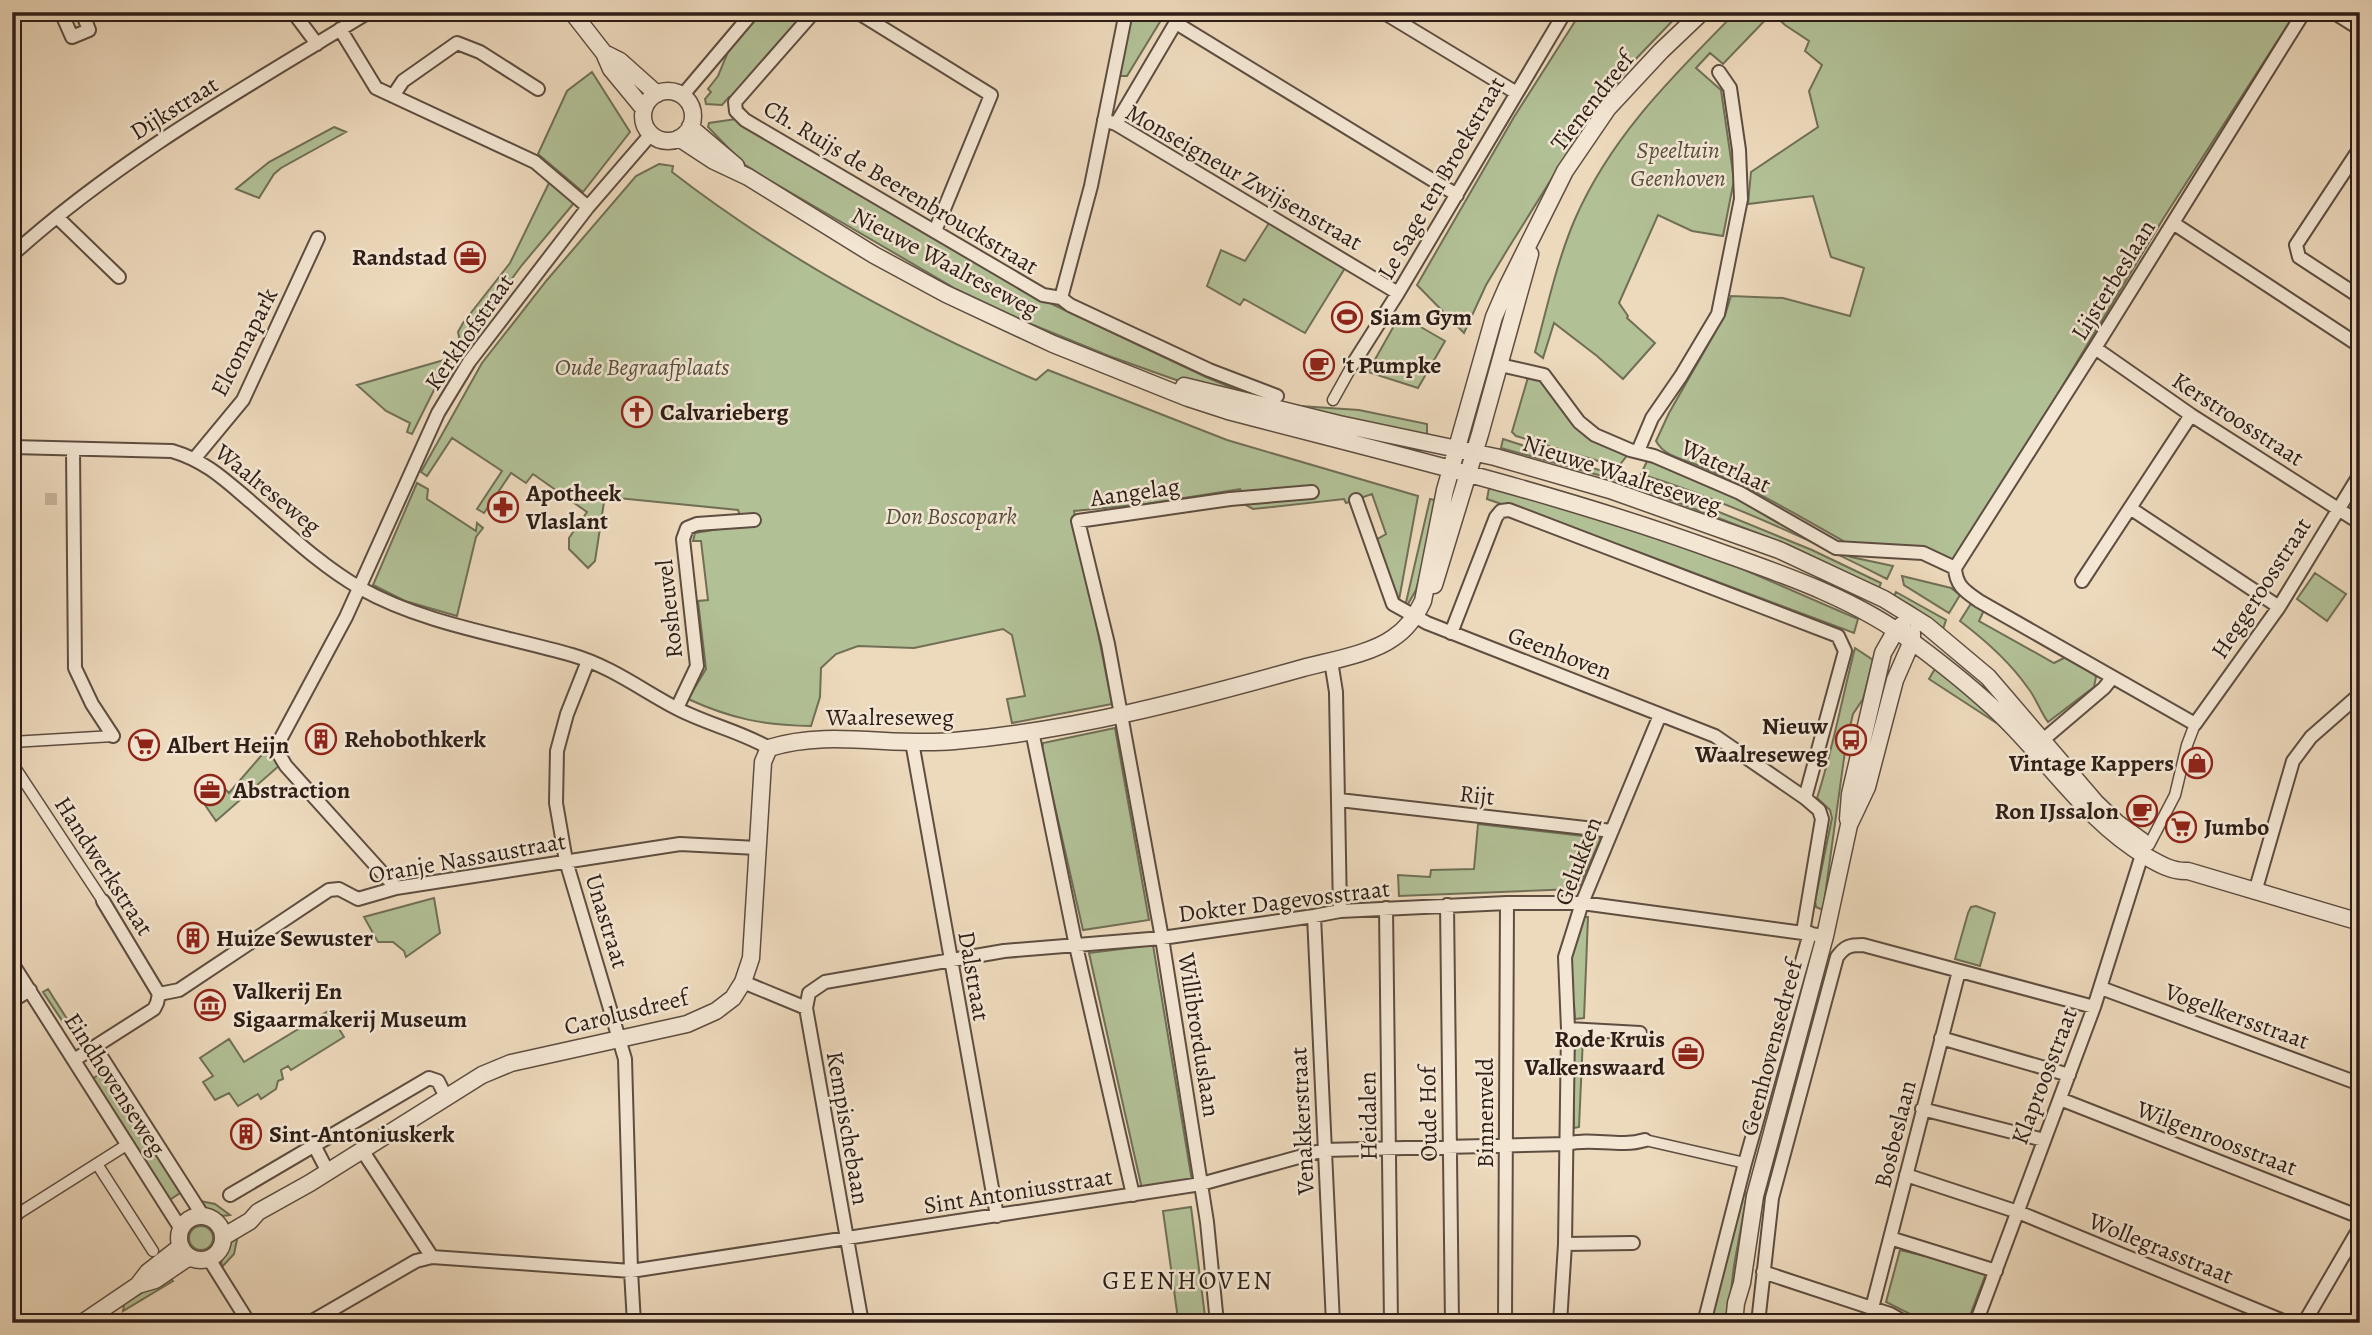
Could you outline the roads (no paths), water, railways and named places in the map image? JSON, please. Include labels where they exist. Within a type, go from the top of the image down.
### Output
[{"type":"street","points":[[61,12],[72,37],[89,30],[82,12]]},
{"type":"street","points":[[293,12],[317,44]]},
{"type":"street","name":"Dijkstraat","points":[[12,255],[134,157],[369,12]]},
{"type":"street","points":[[572,12],[604,52],[611,69],[644,109]]},
{"type":"street","points":[[682,96],[753,12]]},
{"type":"street","name":"Ch. Ruijs de Beerenbrouckstraat","points":[[814,12],[736,102],[736,111],[745,120],[1043,295],[1061,298],[1070,305],[1209,370],[1277,396]]},
{"type":"street","points":[[857,12],[991,95],[935,231]]},
{"type":"street","points":[[1061,298],[1110,122],[1126,12]]},
{"type":"street","points":[[1383,12],[1515,92]]},
{"type":"street","name":"Le Sage ten Broekstraat","points":[[1353,364],[1565,12]]},
{"type":"street","name":"Tienendreef","points":[[1451,469],[1494,317],[1566,172],[1608,108],[1702,12]]},
{"type":"street","name":"Lijsterbeslaan","points":[[1955,568],[2304,12]]},
{"type":"street","points":[[2333,12],[2360,29]]},
{"type":"street","points":[[1110,122],[1179,18],[1457,195]]},
{"type":"street","points":[[340,29],[376,88],[536,162],[589,207]]},
{"type":"street","points":[[393,96],[403,81],[457,43],[481,52],[538,89]]},
{"type":"street","points":[[604,52],[620,61],[657,94]]},
{"type":"street","points":[[1638,451],[1652,418],[1718,314],[1741,199],[1739,150],[1730,88],[1719,72]]},
{"type":"street","points":[[668,91],[682,96],[692,109],[685,133],[665,141],[651,135],[644,124],[644,109],[647,103],[657,94],[668,91]]},
{"type":"street","name":"Monseigneur Zwijsenstraat","points":[[1110,122],[1398,293]]},
{"type":"street","name":"Nieuwe Waalreseweg","points":[[685,133],[748,177],[874,255],[946,294],[1053,344],[1188,398],[1228,411],[1600,510],[1770,570],[1829,594],[1912,641],[2039,744]]},
{"type":"street","name":"Kerkhofstraat","points":[[396,888],[286,766],[278,751],[281,738],[360,587],[438,413],[502,317],[589,207],[651,135]]},
{"type":"street","points":[[2360,148],[2296,245],[2299,257],[2360,297]]},
{"type":"street","points":[[57,217],[119,277]]},
{"type":"street","points":[[2173,223],[2360,346]]},
{"type":"street","name":"Tienendreef","points":[[1468,474],[1524,284],[1535,231]]},
{"type":"street","name":"Elcomapark","points":[[195,458],[243,400],[318,238]]},
{"type":"street","name":"Kerstroosstraat","points":[[2095,348],[2191,415],[2360,523]]},
{"type":"street","points":[[1333,400],[1353,364]]},
{"type":"street","name":"Waterlaat","points":[[1500,365],[1544,375],[1579,422],[1595,435],[1654,456],[1740,493],[1836,548],[1927,554],[1955,568]]},
{"type":"street","name":"Nieuwe Waalreseweg","points":[[1128,373],[1339,424],[1475,452],[1610,490],[1779,550],[1884,599],[1914,616],[1956,648],[1988,677],[2039,744],[2130,834],[2144,854],[2182,864],[2188,871],[2360,922]]},
{"type":"street","points":[[2082,581],[2191,415]]},
{"type":"street","name":"Waalreseweg","points":[[12,447],[172,451],[195,458],[215,471],[312,555],[360,587],[413,611],[588,661],[632,681],[677,708],[754,739],[769,748],[790,741],[837,738],[953,741],[1032,731],[1121,715],[1246,684],[1369,649],[1393,639],[1419,609],[1437,580],[1468,474]]},
{"type":"street","points":[[12,743],[113,736],[92,704],[75,668],[69,499],[73,449]]},
{"type":"street","points":[[1419,609],[1451,469]]},
{"type":"street","name":"Heggeroosstraat","points":[[2196,724],[2279,607],[2360,474]]},
{"type":"street","name":"Aangelag","points":[[1121,715],[1108,644],[1078,521],[1230,499],[1312,492]]},
{"type":"street","name":"Geenhoven","points":[[1356,499],[1393,604],[1419,609],[1451,633],[1715,736],[1805,798]]},
{"type":"street","points":[[2130,508],[2279,607]]},
{"type":"street","points":[[1451,633],[1496,517],[1501,511],[1509,510],[1838,636],[1844,650],[1805,798]]},
{"type":"street","name":"Rosheuvel","points":[[677,708],[697,666],[683,539],[687,528],[697,524],[754,520]]},
{"type":"street","points":[[1955,568],[1956,580],[1967,592],[2196,724],[2187,745],[2175,795],[2144,854]]},
{"type":"street","name":"Geenhovensedreef","points":[[1849,825],[1847,810],[1884,650],[1896,630],[1914,616]]},
{"type":"street","name":"Geenhovensedreef","points":[[1704,1323],[1745,1163],[1812,933],[1849,825],[1867,787],[1895,680],[1912,641],[1914,616]]},
{"type":"street","name":"Unastraat","points":[[588,661],[567,715],[557,751],[556,803],[566,861],[621,1038],[625,1059],[634,1323]]},
{"type":"street","points":[[1331,661],[1336,692],[1340,911]]},
{"type":"street","points":[[2039,744],[2112,678]]},
{"type":"street","points":[[2255,892],[2293,761],[2311,737],[2360,694]]},
{"type":"street","name":"Willibrorduslaan","points":[[1121,715],[1162,938],[1208,1222],[1217,1323]]},
{"type":"street","name":"Gelukken","points":[[1560,1323],[1568,1029],[1565,957],[1582,903],[1660,715]]},
{"type":"street","points":[[1032,731],[1076,946],[1133,1195]]},
{"type":"street","name":"Dalstraat","points":[[912,742],[997,1216]]},
{"type":"street","name":"Carolusdreef","points":[[220,1231],[328,1172],[482,1075],[511,1063],[687,1024],[716,1012],[733,998],[743,982],[751,958],[763,762],[769,748]]},
{"type":"street","name":"Handwerkstraat","points":[[12,763],[103,901],[159,994]]},
{"type":"street","points":[[12,785],[22,779]]},
{"type":"street","name":"Geenhovensedreef","points":[[1734,1323],[1755,1196],[1812,933],[1822,819],[1819,810],[1805,798]]},
{"type":"street","name":"Rijt","points":[[1339,800],[1612,831]]},
{"type":"street","name":"Oranje Nassaustraat","points":[[74,1060],[153,1009],[159,994],[178,990],[329,890],[339,889],[358,899],[396,888],[690,843],[757,848]]},
{"type":"street","name":"Klaproosstraat","points":[[1979,1322],[2101,988],[2144,854]]},
{"type":"street","name":"Dokter Dagevosstraat","points":[[806,1008],[809,993],[825,982],[1004,951],[1162,938],[1340,911],[1507,903],[1582,903],[1812,933]]},
{"type":"street","name":"Binnenveld","points":[[1505,1323],[1507,903]]},
{"type":"street","name":"Oude Hof","points":[[1447,905],[1452,1323]]},
{"type":"street","name":"Heidalen","points":[[1386,908],[1391,1323]]},
{"type":"street","name":"Venakkerstraat","points":[[1314,916],[1334,1323]]},
{"type":"street","name":"Geenhovensedreef","points":[[1758,1323],[1772,1198],[1837,957],[1849,945],[1863,945],[1959,971]]},
{"type":"street","name":"Eindhovenseweg","points":[[12,963],[181,1229]]},
{"type":"street","points":[[1959,971],[2094,1007]]},
{"type":"street","name":"Bosbeslaan","points":[[1872,1308],[1959,971]]},
{"type":"street","points":[[743,982],[806,1008]]},
{"type":"street","name":"Vogelkersstraat","points":[[2101,988],[2360,1084]]},
{"type":"street","points":[[12,1001],[30,990]]},
{"type":"street","name":"Kempischebaan","points":[[806,1008],[862,1323]]},
{"type":"street","points":[[1568,1029],[1640,1033]]},
{"type":"street","points":[[1941,1038],[2069,1075]]},
{"type":"street","name":"Eindhovenseweg","points":[[95,1047],[203,1216]]},
{"type":"street","points":[[230,1195],[429,1078],[438,1081],[446,1097]]},
{"type":"street","name":"Wilgenroosstraat","points":[[2060,1099],[2360,1217]]},
{"type":"street","points":[[1922,1109],[2044,1140]]},
{"type":"street","name":"Sint Antoniusstraat","points":[[309,1323],[416,1261],[432,1257],[631,1271],[1201,1184],[1324,1150],[1566,1144],[1580,1140],[1633,1144],[1645,1140],[1745,1163]]},
{"type":"street","points":[[13,1214],[128,1144]]},
{"type":"street","points":[[315,1147],[328,1172]]},
{"type":"street","points":[[362,1150],[432,1257]]},
{"type":"street","points":[[97,1164],[153,1251]]},
{"type":"street","name":"Wollegrasstraat","points":[[1906,1175],[2018,1212],[2288,1323]]},
{"type":"street","points":[[203,1216],[212,1219],[220,1231],[219,1250],[209,1259],[202,1261],[185,1252],[179,1235],[190,1219],[203,1216]]},
{"type":"street","points":[[2304,1323],[2360,1227]]},
{"type":"street","points":[[1891,1238],[1996,1271]]},
{"type":"street","points":[[1564,1244],[1633,1243]]},
{"type":"street","points":[[82,1323],[138,1285],[148,1272],[185,1252]]},
{"type":"street","points":[[209,1259],[249,1323]]},
{"type":"street","points":[[1763,1272],[1872,1308],[1906,1323]]},
{"type":"street","name":"Geenhovensedreef","points":[[1742,1283],[1746,1306],[1744,1323]]},
{"type":"tunnel","points":[[45,499],[63,499]]},
{"type":"place","name":"Randstad","points":[[470,257]]},
{"type":"place","name":"Siam Gym","points":[[1347,317]]},
{"type":"place","name":"'t Pumpke","points":[[1319,365]]},
{"type":"place","name":"Calvarieberg","points":[[637,412]]},
{"type":"place","name":"Apotheek Vlaslant","points":[[503,507]]},
{"type":"place","name":"Rehobothkerk","points":[[321,739]]},
{"type":"place","name":"Nieuw Waalreseweg","points":[[1851,740]]},
{"type":"place","name":"Albert Heijn","points":[[144,745]]},
{"type":"place","name":"Vintage Kappers","points":[[2197,763]]},
{"type":"place","name":"Abstraction","points":[[210,790]]},
{"type":"place","name":"Ron IJssalon","points":[[2142,811]]},
{"type":"place","name":"Jumbo","points":[[2181,827]]},
{"type":"place","name":"Huize Sewuster","points":[[193,938]]},
{"type":"place","name":"Valkerij En Sigaarmakerij Museum","points":[[210,1005]]},
{"type":"place","name":"Rode Kruis Valkenswaard","points":[[1688,1053]]},
{"type":"place","name":"Sint-Antoniuskerk","points":[[246,1134]]},
{"type":"district","name":"GEENHOVEN","points":[[1188,1280]]},
{"type":"park label","name":"Speeltuin Geenhoven","points":[[1678,164]]},
{"type":"park label","name":"Oude Begraafplaats","points":[[642,367]]},
{"type":"park label","name":"Don Boscopark","points":[[951,516]]}]
